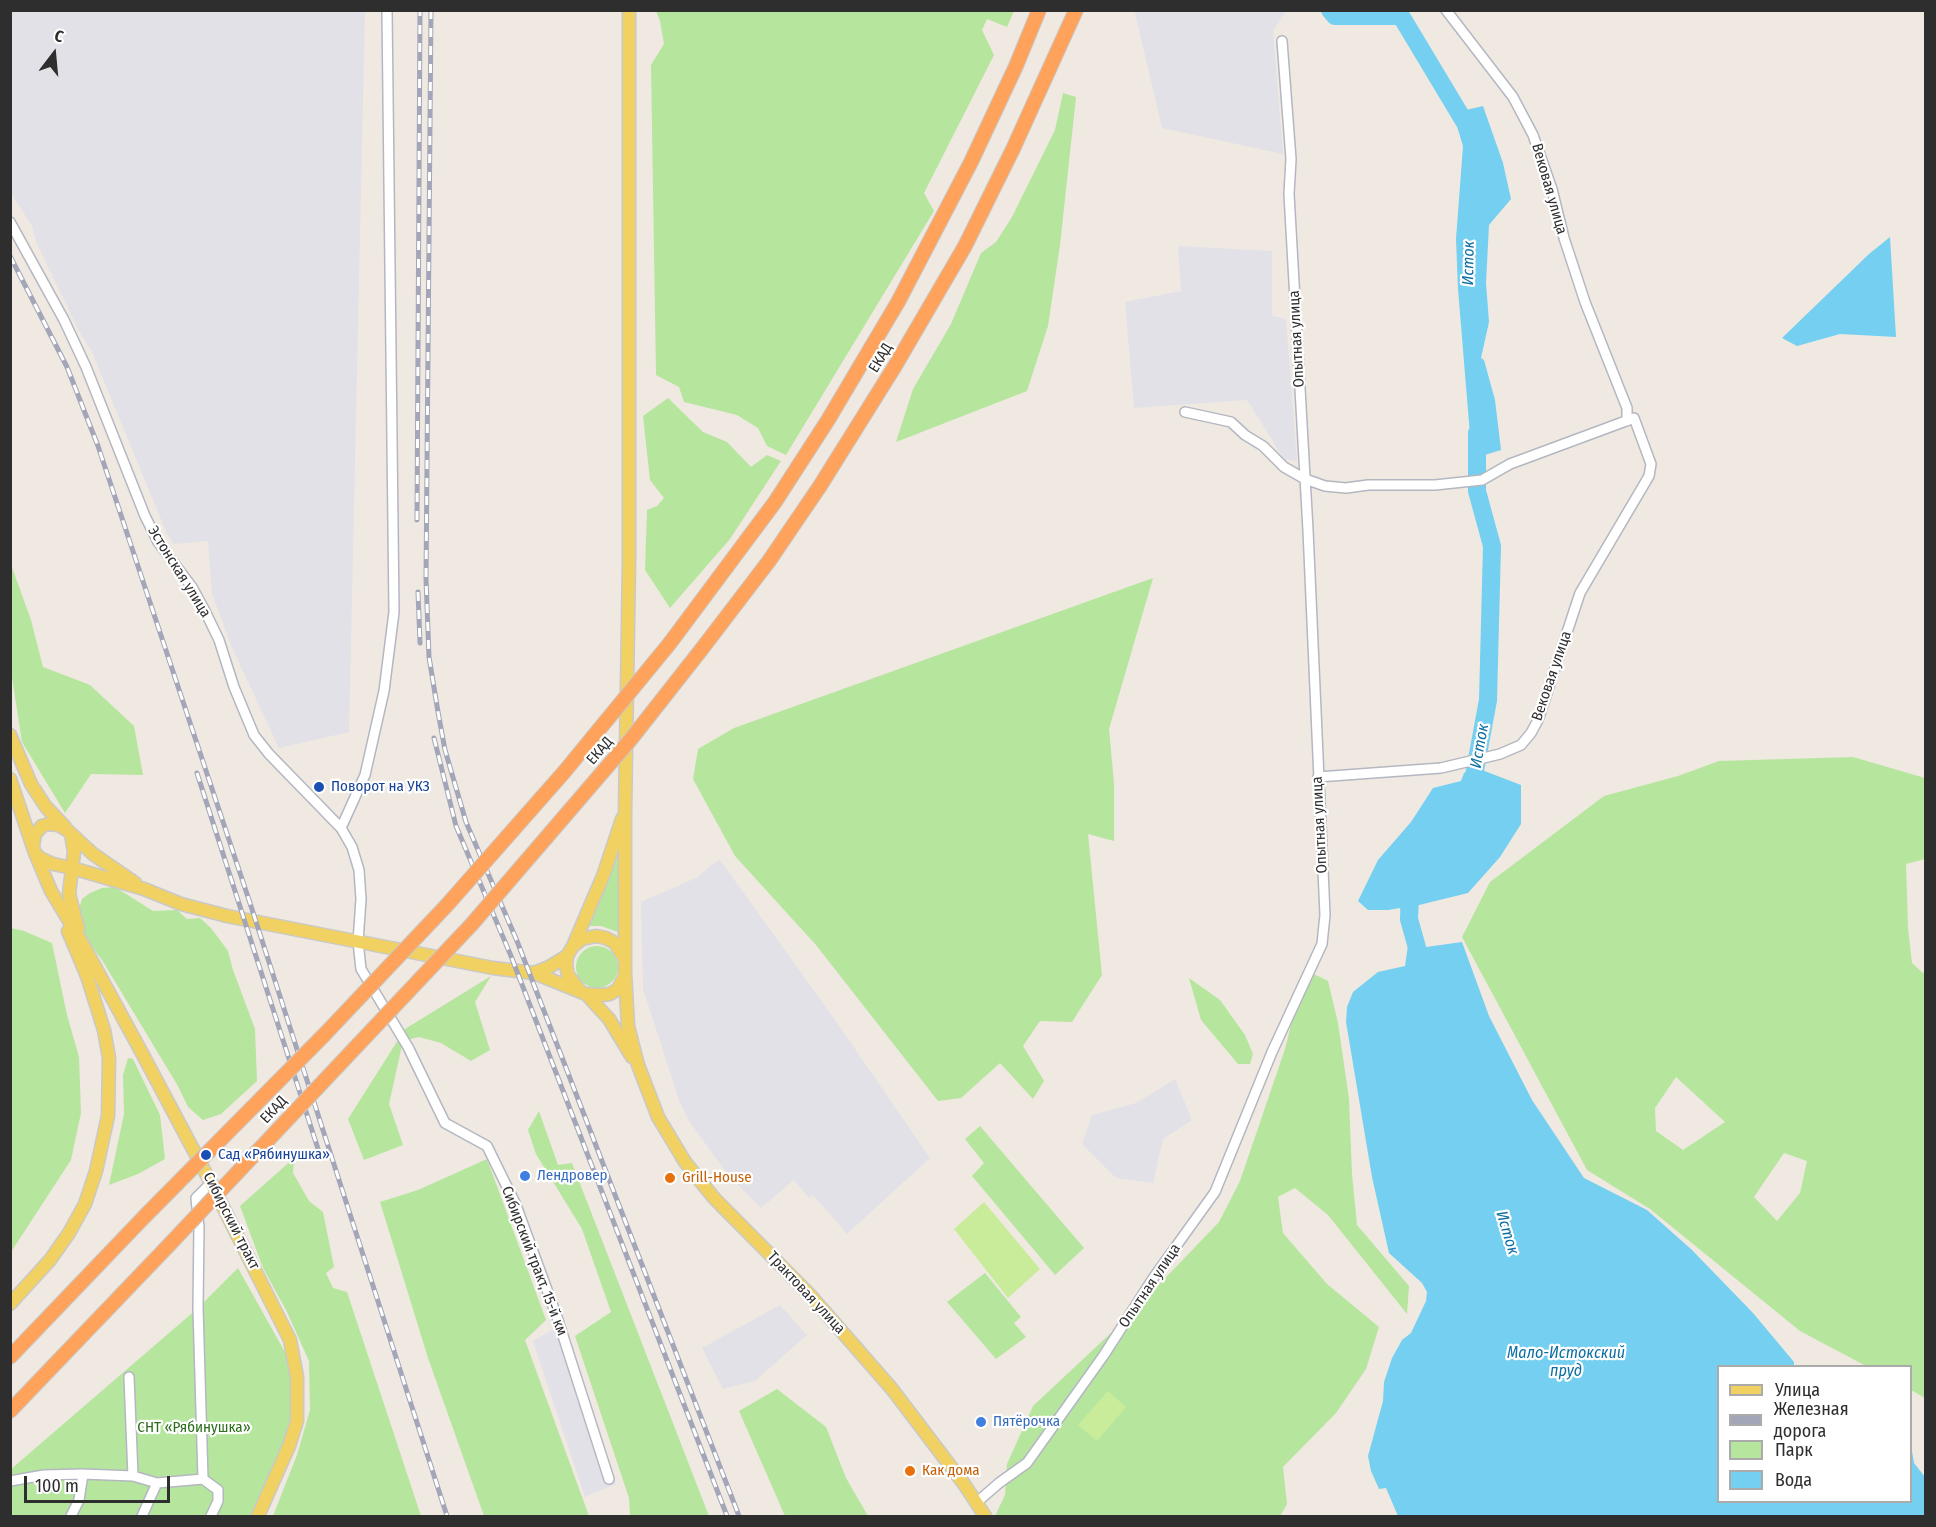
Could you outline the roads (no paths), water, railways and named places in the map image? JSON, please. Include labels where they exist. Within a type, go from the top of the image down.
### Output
[{"type":"highway","name":"ЕКАД","points":[[10,1357],[325,1034],[462,888],[565,771],[670,643],[775,502],[828,420],[892,311],[971,162],[1040,10]]},
{"type":"highway","name":"ЕКАД","points":[[10,1412],[472,924],[631,739],[776,552],[895,366],[965,246],[1013,149],[1076,10]]},
{"type":"main road","points":[[629,10],[629,560],[624,973],[628,1026],[638,1065]]},
{"type":"main road","points":[[10,735],[31,784],[46,807],[93,854],[144,889]]},
{"type":"main road","name":"Сибирский тракт","points":[[10,779],[34,850],[51,891],[81,941],[211,1183],[290,1340],[297,1377],[297,1421],[289,1446],[258,1516]]},
{"type":"main road","points":[[625,812],[603,876],[570,951],[566,966],[568,975],[609,1019],[638,1065]]},
{"type":"main road","points":[[69,832],[55,824],[42,826],[35,834],[34,850],[44,860],[58,865],[144,889],[227,916],[493,968],[534,973],[583,993],[610,994],[618,989],[624,973]]},
{"type":"main road","name":"Сибирский тракт","points":[[69,832],[74,852],[69,894],[81,941]]},
{"type":"main road","points":[[58,865],[67,862],[74,852]]},
{"type":"main road","points":[[73,909],[74,894],[78,885],[86,879],[100,877]]},
{"type":"main road","points":[[10,1304],[50,1260],[69,1233],[85,1204],[96,1171],[108,1116],[109,1058],[104,1030],[87,976],[51,891]]},
{"type":"main road","points":[[534,973],[570,951],[582,939],[596,936],[615,943],[625,959]]},
{"type":"main road","name":"Трактовая улица","points":[[638,1065],[658,1116],[685,1162],[714,1198],[810,1295],[881,1376],[941,1453],[984,1516]]},
{"type":"street","points":[[341,828],[365,775],[384,691],[394,612],[387,10]]},
{"type":"street","name":"Вековая улица","points":[[1318,777],[1441,768],[1500,754],[1521,745],[1532,733],[1544,703],[1580,593],[1649,476],[1651,464],[1631,420],[1585,302],[1564,238],[1552,189],[1533,135],[1513,96],[1446,10]]},
{"type":"street","name":"Опытная улица","points":[[976,1503],[999,1483],[1028,1463],[1104,1355],[1154,1277],[1215,1192],[1272,1052],[1322,944],[1325,915],[1289,194],[1291,159],[1282,41]]},
{"type":"street","name":"Эстонская улица","points":[[10,222],[64,320],[86,367],[145,516],[158,542],[192,587],[206,610],[254,735],[269,754],[341,828],[352,847],[359,870],[361,899],[358,942]]},
{"type":"street","points":[[1185,412],[1231,422],[1245,435],[1263,446],[1284,467],[1305,479],[1325,486],[1346,488],[1368,485],[1435,485],[1482,480],[1510,464],[1631,420]]},
{"type":"street","name":"Сибирский тракт, 15-й км","points":[[358,942],[361,969],[408,1047],[445,1124],[487,1146],[516,1205],[561,1328],[609,1479]]},
{"type":"street","points":[[203,1479],[198,1308],[199,1227],[196,1198],[211,1183]]},
{"type":"street","points":[[129,1377],[133,1476]]},
{"type":"street","points":[[10,1481],[44,1475],[83,1474],[133,1476],[157,1483],[203,1479],[218,1490],[218,1501],[211,1516]]},
{"type":"street","points":[[72,1516],[79,1500],[83,1474]]},
{"type":"street","points":[[142,1516],[157,1483]]},
{"type":"water","points":[[1483,106],[1503,163],[1511,199],[1489,225],[1486,283],[1489,322],[1481,358],[1484,360],[1495,400],[1501,450],[1472,459],[1456,239],[1463,146],[1453,113]]},
{"type":"water","points":[[1890,237],[1896,337],[1840,334],[1797,346],[1782,338],[1869,254]]},
{"type":"water","points":[[1474,767],[1521,785],[1521,824],[1500,857],[1468,893],[1415,906],[1412,918],[1404,920],[1400,908],[1368,910],[1358,901],[1378,860],[1411,822],[1433,788],[1461,781],[1464,773]]},
{"type":"water","name":"Мало-Истокский пруд","points":[[1409,939],[1420,939],[1426,947],[1462,942],[1489,1016],[1532,1100],[1584,1178],[1647,1210],[1692,1250],[1753,1313],[1794,1362],[1794,1365],[1717,1365],[1717,1503],[1912,1503],[1912,1451],[1914,1463],[1925,1477],[1925,1516],[1398,1516],[1386,1488],[1379,1489],[1371,1471],[1368,1456],[1383,1401],[1384,1382],[1392,1358],[1402,1340],[1411,1333],[1426,1301],[1427,1292],[1422,1283],[1389,1253],[1372,1177],[1346,1022],[1347,1007],[1353,992],[1378,972],[1405,966]]},
{"type":"waterway","name":"Исток","points":[[1330,10],[1335,16],[1401,16],[1470,131]]},
{"type":"waterway","name":"Исток","points":[[1389,10],[1391,16]]},
{"type":"waterway","name":"Исток","points":[[1471,792],[1488,700],[1492,546],[1477,491],[1477,433]]},
{"type":"waterway","name":"Исток","points":[[1410,896],[1409,919],[1421,962]]},
{"type":"railway","points":[[417,520],[420,10]]},
{"type":"railway","points":[[431,10],[426,579],[429,657],[445,750],[466,822],[517,941],[739,1516]]},
{"type":"railway","points":[[10,256],[67,367],[98,446],[250,903],[447,1516]]},
{"type":"railway","points":[[418,592],[420,643]]},
{"type":"railway","points":[[434,738],[456,826],[511,956],[727,1516]]},
{"type":"railway","points":[[197,773],[319,1152]]},
{"type":"place","name":"Поворот на УКЗ","points":[[319,787]]},
{"type":"place","name":"Сад «Рябинушка»","points":[[206,1155]]},
{"type":"place","name":"Лендровер","points":[[525,1176]]},
{"type":"place","name":"Grill-House","points":[[670,1178]]},
{"type":"place","name":"Пятёрочка","points":[[981,1422]]},
{"type":"place","name":"Как дома","points":[[910,1471]]},
{"type":"park label","name":"СНТ «Рябинушка»","points":[[194,1428]]}]
